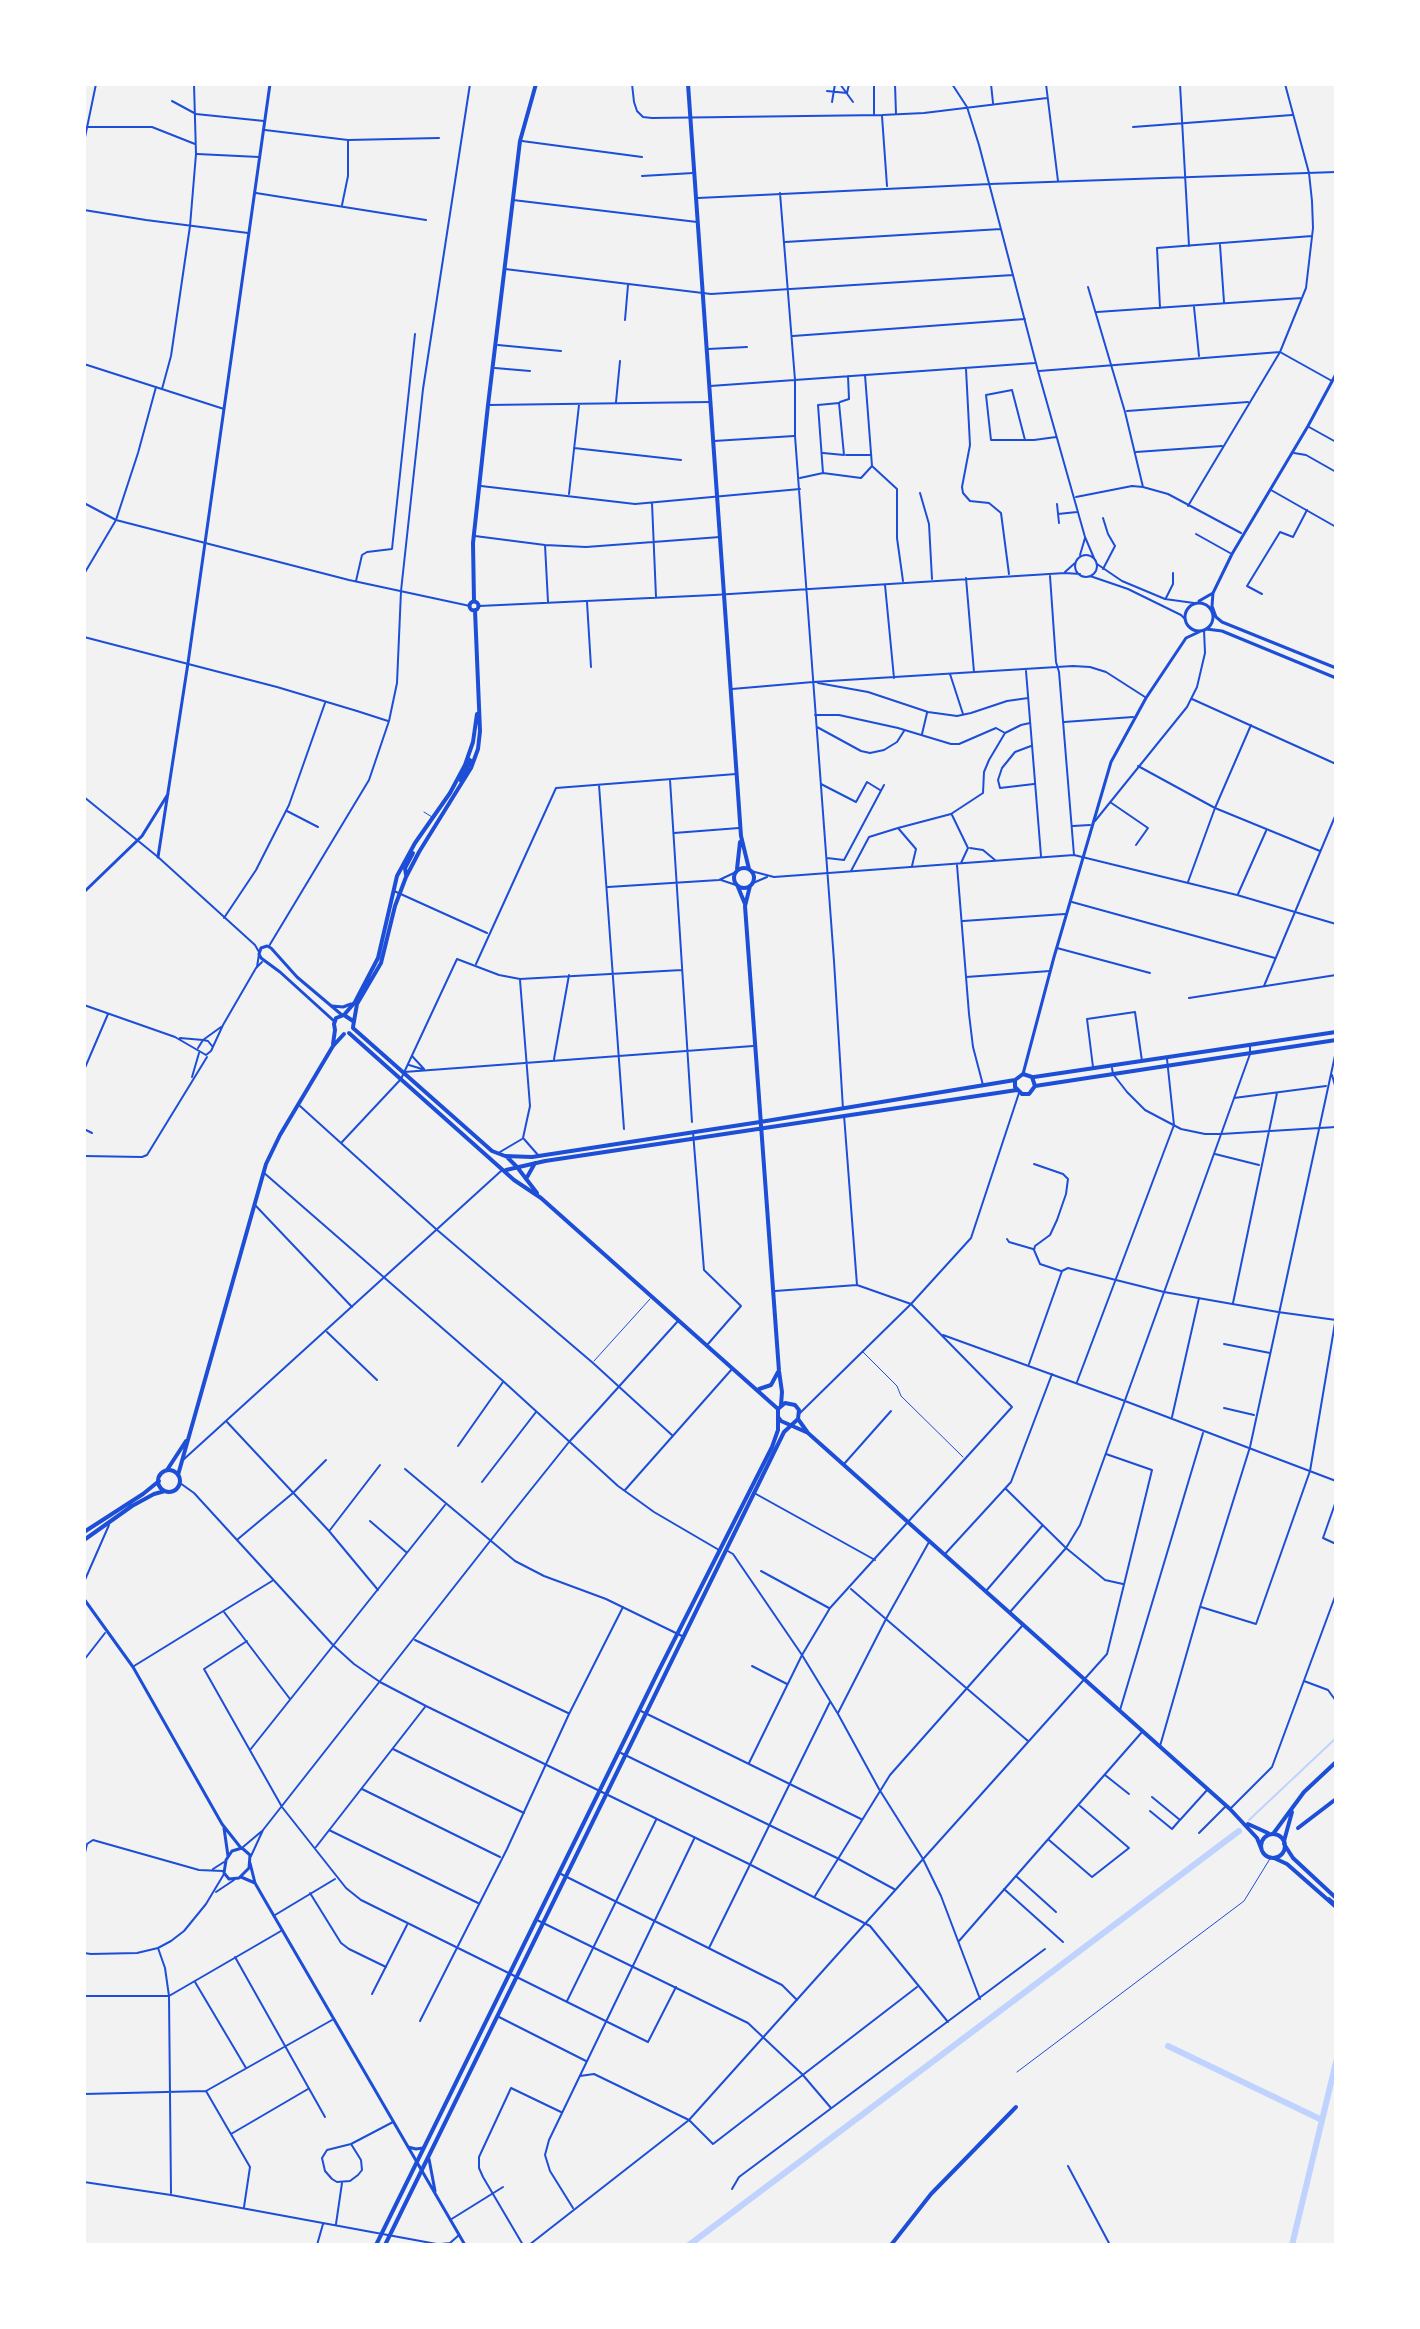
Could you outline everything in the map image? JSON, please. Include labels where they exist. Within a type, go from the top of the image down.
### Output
[{"type":"main road","points":[[84,1536],[138,1503],[165,1491],[174,1492],[180,1483],[178,1475],[263,1172],[280,1135],[333,1046],[349,1032],[357,1004],[381,963],[406,877],[473,764],[478,749],[477,608],[472,604],[474,536],[520,141],[536,84]]},
{"type":"main road","points":[[622,1754],[640,1710],[772,1447],[778,1430],[782,1392],[745,906],[733,879],[741,828],[688,84]]},
{"type":"main road","points":[[457,792],[469,763],[478,703]]},
{"type":"main road","points":[[333,1046],[334,1021],[355,1002],[378,958],[397,876],[459,779],[471,749]]},
{"type":"main road","points":[[433,818],[450,803]]},
{"type":"main road","points":[[741,836],[752,884],[745,906]]},
{"type":"main road","points":[[406,877],[405,868],[413,848]]},
{"type":"main road","points":[[736,872],[742,868],[750,870]]},
{"type":"main road","points":[[737,886],[745,888],[752,884]]},
{"type":"main road","points":[[343,1015],[353,1021]]},
{"type":"main road","points":[[335,1030],[349,1032],[403,1072],[492,1151],[512,1160],[515,1168],[541,1198]]},
{"type":"main road","points":[[349,1032],[503,1170],[541,1198],[780,1407]]},
{"type":"main road","points":[[505,1156],[539,1156],[1015,1080],[1023,1074],[1032,1077],[1336,1032]]},
{"type":"main road","points":[[503,1170],[844,1116],[1018,1091],[1029,1094],[1035,1086],[1336,1040]]},
{"type":"main road","points":[[1032,1077],[1035,1086]]},
{"type":"main road","points":[[1015,1080],[1018,1091]]},
{"type":"main road","points":[[526,1181],[535,1163]]},
{"type":"main road","points":[[757,1389],[771,1385],[779,1371]]},
{"type":"main road","points":[[782,1392],[797,1407],[808,1433]]},
{"type":"main road","points":[[780,1407],[792,1403]]},
{"type":"main road","points":[[376,2245],[386,2234],[602,1793],[646,1713],[784,1432],[799,1416]]},
{"type":"main road","points":[[778,1417],[783,1423],[808,1433],[1208,1789],[1252,1830],[1264,1854],[1287,1864],[1318,1891],[1336,1901]]},
{"type":"main road","points":[[84,1536],[102,1519],[159,1481],[191,1431]]},
{"type":"main road","points":[[166,1471],[178,1475]]},
{"type":"main road","points":[[159,1481],[165,1491]]},
{"type":"main road","points":[[1261,1848],[1262,1840],[1272,1834],[1304,1792],[1336,1762]]},
{"type":"main road","points":[[1298,1828],[1336,1799]]},
{"type":"main road","points":[[1272,1858],[1283,1851],[1293,1806]]},
{"type":"main road","points":[[1252,1830],[1279,1835],[1293,1858],[1336,1901]]},
{"type":"main road","points":[[419,2167],[429,2155],[512,1976]]},
{"type":"main road","points":[[891,2245],[931,2194],[1016,2107]]},
{"type":"main road","points":[[385,2245],[386,2234]]},
{"type":"street","points":[[84,142],[96,84]]},
{"type":"street","points":[[162,389],[171,356],[190,226],[196,154],[194,84]]},
{"type":"street","points":[[158,857],[170,791],[270,84]]},
{"type":"street","points":[[256,968],[268,959],[271,948],[369,780],[389,721],[397,683],[401,591],[423,389],[470,84]]},
{"type":"street","points":[[632,84],[634,102],[643,117],[882,115],[1047,98]]},
{"type":"street","points":[[832,102],[835,84]]},
{"type":"street","points":[[840,84],[853,102]]},
{"type":"street","points":[[847,93],[849,84]]},
{"type":"street","points":[[874,84],[874,115]]},
{"type":"street","points":[[895,84],[896,114]]},
{"type":"street","points":[[952,84],[967,107],[1085,537],[1097,564],[1122,581],[1165,599],[1207,605],[1225,623],[1336,668]]},
{"type":"street","points":[[991,84],[994,104]]},
{"type":"street","points":[[1046,84],[1058,182]]},
{"type":"street","points":[[1180,84],[1189,246]]},
{"type":"street","points":[[1188,506],[1280,352],[1306,288],[1312,236],[1312,201],[1309,173],[1285,84]]},
{"type":"street","points":[[827,91],[847,93]]},
{"type":"street","points":[[172,101],[196,114],[265,121]]},
{"type":"street","points":[[882,115],[887,188]]},
{"type":"street","points":[[1133,127],[1293,115]]},
{"type":"street","points":[[87,127],[152,127],[196,144]]},
{"type":"street","points":[[264,130],[348,140],[439,138]]},
{"type":"street","points":[[342,206],[348,176],[348,140]]},
{"type":"street","points":[[520,141],[642,157]]},
{"type":"street","points":[[196,154],[260,157]]},
{"type":"street","points":[[696,198],[1336,172]]},
{"type":"street","points":[[642,176],[694,173]]},
{"type":"street","points":[[255,192],[426,220]]},
{"type":"street","points":[[780,193],[857,1285]]},
{"type":"street","points":[[513,200],[698,222]]},
{"type":"street","points":[[84,210],[249,233]]},
{"type":"street","points":[[784,242],[1001,229]]},
{"type":"street","points":[[1160,308],[1157,248],[1312,236]]},
{"type":"street","points":[[1220,244],[1224,303]]},
{"type":"street","points":[[505,269],[703,292],[1013,275]]},
{"type":"street","points":[[625,320],[628,284]]},
{"type":"street","points":[[1088,287],[1125,412],[1143,487]]},
{"type":"street","points":[[1096,312],[1302,298]]},
{"type":"street","points":[[1194,305],[1199,357]]},
{"type":"street","points":[[791,336],[1025,319]]},
{"type":"street","points":[[356,582],[362,555],[392,549],[415,334]]},
{"type":"street","points":[[495,345],[561,351]]},
{"type":"street","points":[[707,349],[747,347]]},
{"type":"street","points":[[1038,371],[1280,352],[1332,381]]},
{"type":"street","points":[[616,403],[620,361]]},
{"type":"street","points":[[710,386],[1036,363]]},
{"type":"street","points":[[84,364],[224,409]]},
{"type":"street","points":[[493,367],[530,371]]},
{"type":"street","points":[[966,368],[970,445],[962,487],[965,498],[974,503],[994,505],[1001,513],[1010,576]]},
{"type":"street","points":[[1023,1074],[1056,948],[1111,762],[1146,698],[1186,638],[1204,630],[1212,622],[1213,593],[1232,554],[1336,374]]},
{"type":"street","points":[[865,375],[872,466],[897,489],[897,538],[903,582]]},
{"type":"street","points":[[823,473],[818,405],[849,399],[848,376]]},
{"type":"street","points":[[84,574],[85,567],[116,520],[156,387]]},
{"type":"street","points":[[1025,440],[1012,390],[986,395],[991,440],[1025,440],[1057,437]]},
{"type":"street","points":[[1125,412],[1250,401]]},
{"type":"street","points":[[488,405],[711,402]]},
{"type":"street","points":[[839,403],[844,455]]},
{"type":"street","points":[[569,496],[579,404]]},
{"type":"street","points":[[1308,426],[1336,442]]},
{"type":"street","points":[[714,441],[795,436]]},
{"type":"street","points":[[1135,453],[1223,446]]},
{"type":"street","points":[[574,448],[681,460]]},
{"type":"street","points":[[1293,452],[1306,455],[1336,472]]},
{"type":"street","points":[[823,453],[871,455]]},
{"type":"street","points":[[799,478],[823,473],[861,478],[872,466]]},
{"type":"street","points":[[480,485],[635,504],[800,489]]},
{"type":"street","points":[[1074,497],[1132,486],[1143,487],[1168,494],[1243,534]]},
{"type":"street","points":[[1270,490],[1336,527]]},
{"type":"street","points":[[920,493],[929,524],[932,581]]},
{"type":"street","points":[[652,502],[656,598]]},
{"type":"street","points":[[84,503],[116,520],[356,582],[472,604]]},
{"type":"street","points":[[1057,504],[1059,523]]},
{"type":"street","points":[[1262,594],[1247,586],[1280,532],[1293,537],[1307,510]]},
{"type":"street","points":[[1058,514],[1078,511]]},
{"type":"street","points":[[1103,518],[1115,546],[1103,570]]},
{"type":"street","points":[[1196,534],[1232,554]]},
{"type":"street","points":[[474,536],[586,547],[721,537]]},
{"type":"street","points":[[1080,574],[1076,568],[1085,537]]},
{"type":"street","points":[[545,545],[548,603]]},
{"type":"street","points":[[1065,573],[1078,559],[1087,555],[1094,558]]},
{"type":"street","points":[[1090,576],[1096,571],[1097,564]]},
{"type":"street","points":[[1165,599],[1173,584],[1173,573]]},
{"type":"street","points":[[477,608],[966,578],[1080,574],[1128,589],[1181,615],[1193,630],[1219,630],[1336,678]]},
{"type":"street","points":[[1050,575],[1074,855]]},
{"type":"street","points":[[966,578],[974,673]]},
{"type":"street","points":[[885,583],[894,678]]},
{"type":"street","points":[[1186,638],[1187,609],[1213,593]]},
{"type":"street","points":[[587,601],[591,667]]},
{"type":"street","points":[[1071,826],[1091,825],[1187,707],[1197,687],[1205,653],[1204,630]]},
{"type":"street","points":[[84,637],[326,701],[389,721]]},
{"type":"street","points":[[1291,660],[1295,651]]},
{"type":"street","points":[[731,689],[1090,667],[1106,672],[1146,698]]},
{"type":"street","points":[[1026,670],[1041,858]]},
{"type":"street","points":[[950,674],[963,715]]},
{"type":"street","points":[[813,682],[868,692],[928,712],[963,715],[1007,701],[1028,698]]},
{"type":"street","points":[[1191,698],[1336,764]]},
{"type":"street","points":[[224,918],[256,870],[286,811],[326,701]]},
{"type":"street","points":[[921,736],[928,712]]},
{"type":"street","points":[[815,715],[839,715],[959,744],[996,728],[1005,733]]},
{"type":"street","points":[[1063,722],[1135,717]]},
{"type":"street","points":[[851,871],[869,837],[951,814],[983,793],[984,772],[1005,733],[1030,723]]},
{"type":"street","points":[[1187,883],[1251,725]]},
{"type":"street","points":[[816,727],[870,753],[884,750],[897,742],[905,731]]},
{"type":"street","points":[[1032,746],[1015,752],[1002,768],[998,780],[1000,788],[1035,784]]},
{"type":"street","points":[[1138,766],[1215,808],[1320,851]]},
{"type":"street","points":[[475,965],[556,788],[737,774]]},
{"type":"street","points":[[670,780],[692,1122]]},
{"type":"street","points":[[820,784],[856,802],[867,782],[881,791]]},
{"type":"street","points":[[599,784],[624,1129]]},
{"type":"street","points":[[826,858],[844,860],[884,785]]},
{"type":"street","points":[[84,892],[138,840],[170,791]]},
{"type":"street","points":[[84,797],[158,857],[334,1021]]},
{"type":"street","points":[[1110,802],[1148,828],[1136,845]]},
{"type":"street","points":[[286,811],[318,827]]},
{"type":"street","points":[[156,812],[162,812],[165,821]]},
{"type":"street","points":[[951,814],[968,848]]},
{"type":"street","points":[[1264,986],[1336,814]]},
{"type":"street","points":[[673,833],[741,828]]},
{"type":"street","points":[[898,828],[916,849],[911,867]]},
{"type":"street","points":[[1237,895],[1266,829]]},
{"type":"street","points":[[860,831],[869,837]]},
{"type":"street","points":[[968,848],[983,850],[996,861]]},
{"type":"street","points":[[968,848],[959,864],[961,921],[973,1047],[983,1085]]},
{"type":"street","points":[[752,884],[768,877],[1074,855],[1237,895],[1336,924]]},
{"type":"street","points":[[750,870],[768,877]]},
{"type":"street","points":[[719,880],[736,872]]},
{"type":"street","points":[[607,887],[719,880],[737,886]]},
{"type":"street","points":[[393,890],[489,934]]},
{"type":"street","points":[[1070,901],[1275,958]]},
{"type":"street","points":[[961,921],[1066,914]]},
{"type":"street","points":[[255,945],[271,948],[297,977],[343,1015]]},
{"type":"street","points":[[84,1156],[147,1155],[256,968],[263,946]]},
{"type":"street","points":[[1056,948],[1150,973]]},
{"type":"street","points":[[342,1143],[401,1079],[457,959],[499,975],[520,979],[682,970]]},
{"type":"street","points":[[965,977],[1050,971]]},
{"type":"street","points":[[554,1061],[569,975]]},
{"type":"street","points":[[1189,998],[1336,975]]},
{"type":"street","points":[[498,1153],[523,1138],[530,1106],[520,979]]},
{"type":"street","points":[[331,1005],[343,1007],[355,1002]]},
{"type":"street","points":[[84,1005],[175,1037],[208,1054]]},
{"type":"street","points":[[1093,1068],[1087,1019],[1135,1012],[1142,1062]]},
{"type":"street","points":[[84,1070],[108,1014]]},
{"type":"street","points":[[192,1079],[198,1045],[223,1025]]},
{"type":"street","points":[[175,1037],[208,1041],[212,1046]]},
{"type":"street","points":[[1009,1613],[1066,1548],[1080,1525],[1250,1054],[1250,1045]]},
{"type":"street","points":[[403,1072],[756,1046]]},
{"type":"street","points":[[1160,1747],[1250,1447],[1336,1051]]},
{"type":"street","points":[[412,1056],[424,1070]]},
{"type":"street","points":[[1077,1383],[1174,1125],[1166,1057]]},
{"type":"street","points":[[408,1064],[424,1070]]},
{"type":"street","points":[[1112,1065],[1113,1074],[1145,1110],[1174,1125],[1205,1134],[1336,1127]]},
{"type":"street","points":[[1331,1072],[1336,1089]]},
{"type":"street","points":[[1234,1098],[1327,1086]]},
{"type":"street","points":[[799,1416],[911,1304],[971,1238],[1018,1091]]},
{"type":"street","points":[[1233,1304],[1277,1093]]},
{"type":"street","points":[[299,1105],[673,1436]]},
{"type":"street","points":[[84,1129],[92,1133]]},
{"type":"street","points":[[693,1131],[704,1270],[741,1306],[707,1345]]},
{"type":"street","points":[[523,1138],[539,1156]]},
{"type":"street","points":[[1214,1154],[1261,1165]]},
{"type":"street","points":[[1034,1164],[1063,1174],[1068,1179],[1066,1194],[1050,1235],[1034,1250]]},
{"type":"street","points":[[182,1461],[503,1170]]},
{"type":"street","points":[[263,1172],[624,1491],[719,1550],[733,1554],[802,1655],[923,1859],[941,1896],[980,1999]]},
{"type":"street","points":[[254,1204],[352,1307]]},
{"type":"street","points":[[1007,1239],[1034,1250],[1040,1264],[1062,1271],[1068,1268],[1164,1292],[1336,1319],[1310,1471],[1256,1624],[1200,1607]]},
{"type":"street","points":[[1029,1366],[1062,1271]]},
{"type":"street","points":[[749,1763],[802,1655],[830,1608],[1012,1407],[911,1304],[857,1285],[773,1291]]},
{"type":"street","points":[[1172,1418],[1199,1298]]},
{"type":"street","points":[[84,1953],[137,1953],[158,1948],[184,1931],[212,1896],[232,1851],[241,1848],[263,1830],[569,1442],[679,1320]]},
{"type":"street","points":[[327,1331],[377,1380]]},
{"type":"street","points":[[940,1334],[1336,1481]]},
{"type":"street","points":[[1224,1344],[1270,1353]]},
{"type":"street","points":[[624,1491],[733,1368]]},
{"type":"street","points":[[944,1555],[1011,1482],[1052,1374]]},
{"type":"street","points":[[458,1446],[503,1381]]},
{"type":"street","points":[[1224,1408],[1256,1416]]},
{"type":"street","points":[[482,1482],[536,1411]]},
{"type":"street","points":[[843,1465],[891,1411]]},
{"type":"street","points":[[226,1422],[329,1531],[378,1590]]},
{"type":"street","points":[[1119,1711],[1204,1430]]},
{"type":"street","points":[[529,2245],[689,2120],[1107,1654],[1152,1470],[1106,1454]]},
{"type":"street","points":[[238,1539],[293,1493],[326,1460]]},
{"type":"street","points":[[329,1531],[380,1465]]},
{"type":"street","points":[[405,1469],[515,1561],[684,1637]]},
{"type":"street","points":[[180,1483],[194,1493],[354,1664],[380,1682],[426,1706],[870,1926],[948,2022]]},
{"type":"street","points":[[1005,1488],[1066,1548],[1105,1580],[1125,1585]]},
{"type":"street","points":[[755,1493],[875,1560]]},
{"type":"street","points":[[1336,1501],[1323,1538],[1336,1544]]},
{"type":"street","points":[[249,1751],[446,1504]]},
{"type":"street","points":[[84,1582],[111,1521]]},
{"type":"street","points":[[370,1521],[407,1553]]},
{"type":"street","points":[[985,1592],[1043,1525]]},
{"type":"street","points":[[838,1714],[929,1541]]},
{"type":"street","points":[[761,1571],[830,1608]]},
{"type":"street","points":[[133,1667],[274,1580]]},
{"type":"street","points":[[849,1588],[1029,1741]]},
{"type":"street","points":[[1199,1833],[1272,1767],[1336,1594]]},
{"type":"street","points":[[84,1599],[133,1667],[222,1824],[241,1848],[248,1852],[255,1883],[465,2245]]},
{"type":"street","points":[[420,2021],[623,1607]]},
{"type":"street","points":[[223,1611],[290,1699]]},
{"type":"street","points":[[1330,1611],[1336,1614]]},
{"type":"street","points":[[814,1897],[879,1789],[1023,1625]]},
{"type":"street","points":[[84,1660],[107,1630]]},
{"type":"street","points":[[414,1639],[569,1714]]},
{"type":"street","points":[[247,1641],[204,1669],[282,1807],[336,1878],[361,1900],[648,2042],[676,1987]]},
{"type":"street","points":[[752,1666],[788,1684]]},
{"type":"street","points":[[1304,1681],[1328,1690],[1336,1701]]},
{"type":"street","points":[[709,1948],[830,1701]]},
{"type":"street","points":[[314,1849],[426,1706]]},
{"type":"street","points":[[640,1710],[862,1819]]},
{"type":"street","points":[[957,1942],[1142,1732]]},
{"type":"street","points":[[392,1749],[524,1813]]},
{"type":"street","points":[[622,1754],[896,1889]]},
{"type":"street","points":[[1105,1775],[1129,1794]]},
{"type":"street","points":[[361,1789],[502,1858]]},
{"type":"street","points":[[1150,1811],[1172,1829],[1208,1789]]},
{"type":"street","points":[[1152,1797],[1180,1820]]},
{"type":"street","points":[[1048,1839],[1092,1877],[1129,1848],[1078,1805]]},
{"type":"street","points":[[566,2002],[656,1819]]},
{"type":"street","points":[[222,1824],[227,1860]]},
{"type":"street","points":[[250,1857],[263,1830]]},
{"type":"street","points":[[329,1830],[479,1904]]},
{"type":"street","points":[[573,2209],[550,2171],[545,2155],[549,2140],[695,1838]]},
{"type":"street","points":[[84,1857],[87,1844],[93,1840],[199,1870],[224,1872],[229,1879],[234,1879]]},
{"type":"street","points":[[212,1870],[227,1860]]},
{"type":"street","points":[[241,1877],[250,1863]]},
{"type":"street","points":[[562,1875],[782,1985],[797,2000]]},
{"type":"street","points":[[1016,1876],[1056,1912]]},
{"type":"street","points":[[212,1896],[234,1879],[241,1877],[255,1883]]},
{"type":"street","points":[[274,1916],[336,1878]]},
{"type":"street","points":[[1004,1889],[1063,1942]]},
{"type":"street","points":[[310,1893],[341,1943],[386,1967]]},
{"type":"street","points":[[540,1921],[748,2023],[802,2074],[832,2109]]},
{"type":"street","points":[[372,1994],[408,1924]]},
{"type":"street","points":[[84,1996],[169,1996],[282,1930]]},
{"type":"street","points":[[158,1948],[169,1996],[171,2195]]},
{"type":"street","points":[[732,2189],[739,2177],[1045,1949]]},
{"type":"street","points":[[235,1957],[325,2117]]},
{"type":"street","points":[[194,1981],[246,2068]]},
{"type":"street","points":[[580,2076],[594,2074],[689,2120],[713,2144],[918,1986]]},
{"type":"street","points":[[496,2016],[587,2061]]},
{"type":"street","points":[[84,2062],[84,2094],[206,2091],[334,2019]]},
{"type":"street","points":[[231,2134],[309,2088]]},
{"type":"street","points":[[523,2245],[492,2195],[479,2168],[479,2157],[511,2088],[562,2113]]},
{"type":"street","points":[[206,2091],[250,2167],[244,2208]]},
{"type":"street","points":[[351,2144],[361,2160],[362,2170],[354,2179],[342,2182],[332,2179],[322,2158],[327,2150],[351,2144],[393,2122]]},
{"type":"street","points":[[408,2147],[416,2149],[427,2146]]},
{"type":"street","points":[[429,2155],[429,2169],[438,2198]]},
{"type":"street","points":[[1068,2166],[1110,2245]]},
{"type":"street","points":[[84,2182],[441,2244],[450,2243],[459,2235]]},
{"type":"street","points":[[336,2225],[342,2182]]},
{"type":"street","points":[[450,2220],[503,2187]]},
{"type":"street","points":[[317,2245],[323,2223]]},
{"type":"lane","points":[[424,812],[433,818]]},
{"type":"lane","points":[[593,1363],[652,1297]]},
{"type":"lane","points":[[863,1352],[897,1386],[901,1396],[965,1459]]},
{"type":"lane","points":[[1017,2072],[1244,1901],[1272,1858]]},
{"type":"waterway","points":[[1249,1820],[1336,1738]]},
{"type":"waterway","points":[[689,2245],[1239,1831]]},
{"type":"waterway","points":[[1168,2046],[1322,2120]]},
{"type":"waterway","points":[[1292,2245],[1336,2062]]}]
